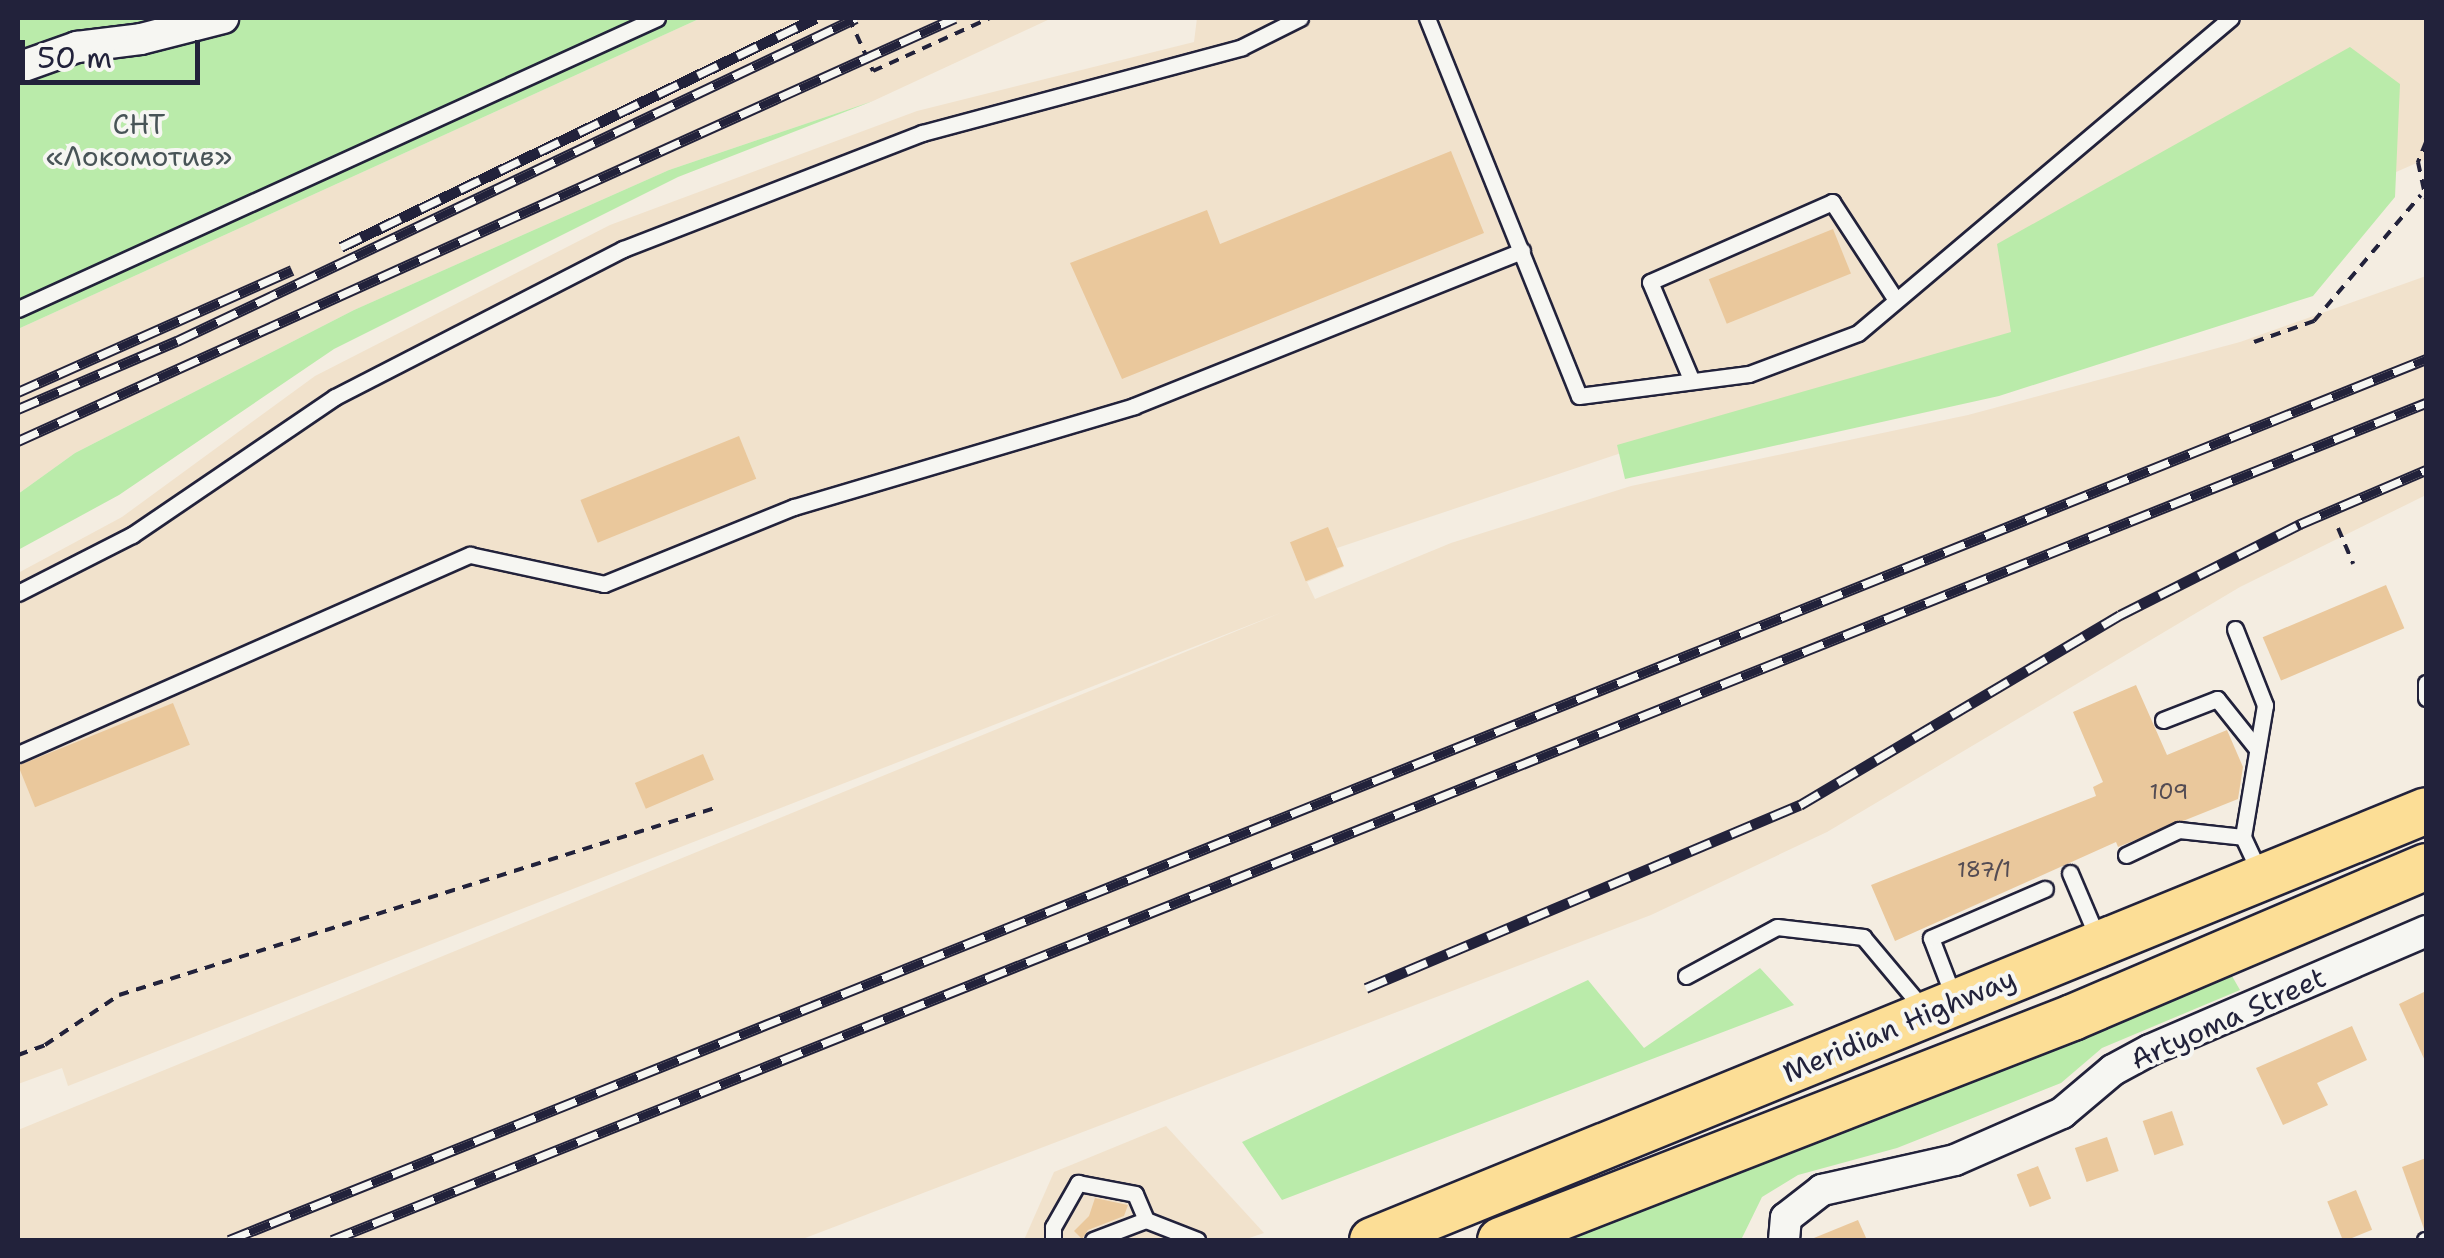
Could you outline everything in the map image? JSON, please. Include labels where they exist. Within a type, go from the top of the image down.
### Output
[{"type":"main road","name":"Meridian Highway","points":[[1372,1240],[1442,1228],[2099,942],[2252,856],[2426,810]]},
{"type":"main road","name":"Meridian Highway","points":[[1500,1240],[2072,1017],[2426,866]]},
{"type":"street","points":[[18,68],[77,46],[141,40],[223,18]]},
{"type":"street","name":"Artyoma Street","points":[[1784,1240],[1786,1218],[1822,1190],[1844,1190],[1955,1160],[2062,1114],[2113,1070],[2150,1050],[2426,931]]},
{"type":"lane","points":[[18,309],[658,18]]},
{"type":"lane","points":[[18,593],[132,536],[335,397],[623,249],[922,133],[1242,47],[1300,18]]},
{"type":"lane","points":[[1427,18],[1578,396],[1750,374],[1858,333],[2231,18]]},
{"type":"lane","points":[[1691,379],[1650,282],[1832,202],[1896,300]]},
{"type":"lane","points":[[18,754],[470,555],[604,584],[794,507],[1134,406],[1522,252]]},
{"type":"lane","points":[[2126,855],[2179,830],[2252,856],[2257,750],[2265,706],[2234,630]]},
{"type":"lane","points":[[2426,683],[2426,698]]},
{"type":"lane","points":[[2163,720],[2217,699],[2257,750]]},
{"type":"lane","points":[[2070,874],[2099,942]]},
{"type":"lane","points":[[1941,1008],[1932,938],[2045,889]]},
{"type":"lane","points":[[1686,976],[1777,928],[1863,938],[1941,1008]]},
{"type":"lane","points":[[1053,1240],[1053,1227],[1078,1182],[1135,1194],[1146,1220]]},
{"type":"lane","points":[[1093,1240],[1146,1220],[1197,1240]]},
{"type":"path","points":[[849,18],[873,71],[990,18]]},
{"type":"path","points":[[2254,342],[2314,321],[2424,197],[2418,162],[2426,142]]},
{"type":"path","points":[[2338,528],[2353,564]]},
{"type":"path","points":[[18,1055],[45,1045],[119,995],[715,808]]},
{"type":"shaded area","points":[[701,18],[1052,18],[873,101],[669,170],[354,310],[75,453],[18,494],[18,329]]},
{"type":"shaded area","points":[[1197,18],[2426,18],[2426,159],[2014,338],[1711,423],[1337,548],[1344,567],[1307,582],[1315,599],[1451,543],[1631,486],[1968,415],[2240,342],[2426,276],[2426,495],[2240,587],[1827,832],[1651,915],[800,1240],[18,1240],[18,1130],[1283,612],[68,1086],[62,1068],[18,1084],[18,573],[122,517],[315,376],[610,225],[917,111],[1194,42]]},
{"type":"shaded area","points":[[1166,1126],[1264,1233],[1243,1240],[1024,1240],[1054,1172]]},
{"type":"green space","name":"СНТ «Локомотив»","points":[[18,18],[701,18],[18,329]]},
{"type":"green space","points":[[2350,47],[2400,84],[2395,197],[2313,296],[1999,396],[1625,479],[1617,445],[2011,332],[1997,244]]},
{"type":"green space","points":[[873,101],[678,177],[334,349],[119,495],[18,550],[18,494],[75,453],[354,310],[669,170]]},
{"type":"green space","points":[[1760,968],[1794,1005],[1282,1200],[1242,1142],[1588,980],[1644,1048]]},
{"type":"green space","points":[[2228,969],[2240,990],[2102,1048],[2061,1083],[1897,1148],[1798,1175],[1762,1197],[1741,1240],[1547,1240]]},
{"type":"building","points":[[1451,151],[1484,233],[1122,379],[1070,263],[1207,210],[1220,244]]},
{"type":"building","points":[[1833,229],[1851,274],[1727,324],[1709,279]]},
{"type":"building","points":[[739,436],[756,479],[598,543],[580,500]]},
{"type":"building","points":[[1328,527],[1344,566],[1306,581],[1290,542]]},
{"type":"building","points":[[2386,585],[2404,628],[2281,681],[2263,637]]},
{"type":"building","points":[[2136,685],[2167,755],[2227,730],[2243,767],[2238,799],[2118,847],[2116,842],[1895,941],[1871,885],[2096,796],[2093,787],[2103,782],[2073,712]]},
{"type":"building","points":[[173,703],[190,745],[35,807],[18,766]]},
{"type":"building","points":[[703,754],[714,780],[646,809],[635,783]]},
{"type":"building","points":[[2426,991],[2426,1063],[2399,1004]]},
{"type":"building","points":[[2352,1026],[2367,1060],[2317,1083],[2328,1105],[2283,1125],[2256,1068]]},
{"type":"building","points":[[2172,1111],[2184,1145],[2154,1155],[2143,1121]]},
{"type":"building","points":[[2107,1137],[2119,1171],[2087,1182],[2075,1148]]},
{"type":"building","points":[[2426,1158],[2426,1228],[2424,1229],[2402,1167]]},
{"type":"building","points":[[2038,1166],[2051,1198],[2030,1207],[2017,1175]]},
{"type":"building","points":[[2356,1190],[2372,1230],[2343,1240],[2327,1202]]},
{"type":"building","points":[[1095,1198],[1128,1205],[1124,1216],[1088,1230],[1082,1239],[1074,1231],[1089,1216]]},
{"type":"building","points":[[1858,1220],[1867,1240],[1809,1240]]},
{"type":"railway","points":[[341,247],[816,18]]},
{"type":"railway","points":[[18,409],[177,341],[856,18]]},
{"type":"railway","points":[[18,441],[955,18]]},
{"type":"railway","points":[[18,392],[292,270]]},
{"type":"railway","points":[[229,1240],[2426,359]]},
{"type":"railway","points":[[332,1240],[2426,403]]},
{"type":"railway","points":[[1366,988],[1800,805],[2120,615],[2300,524],[2426,470]]}]
